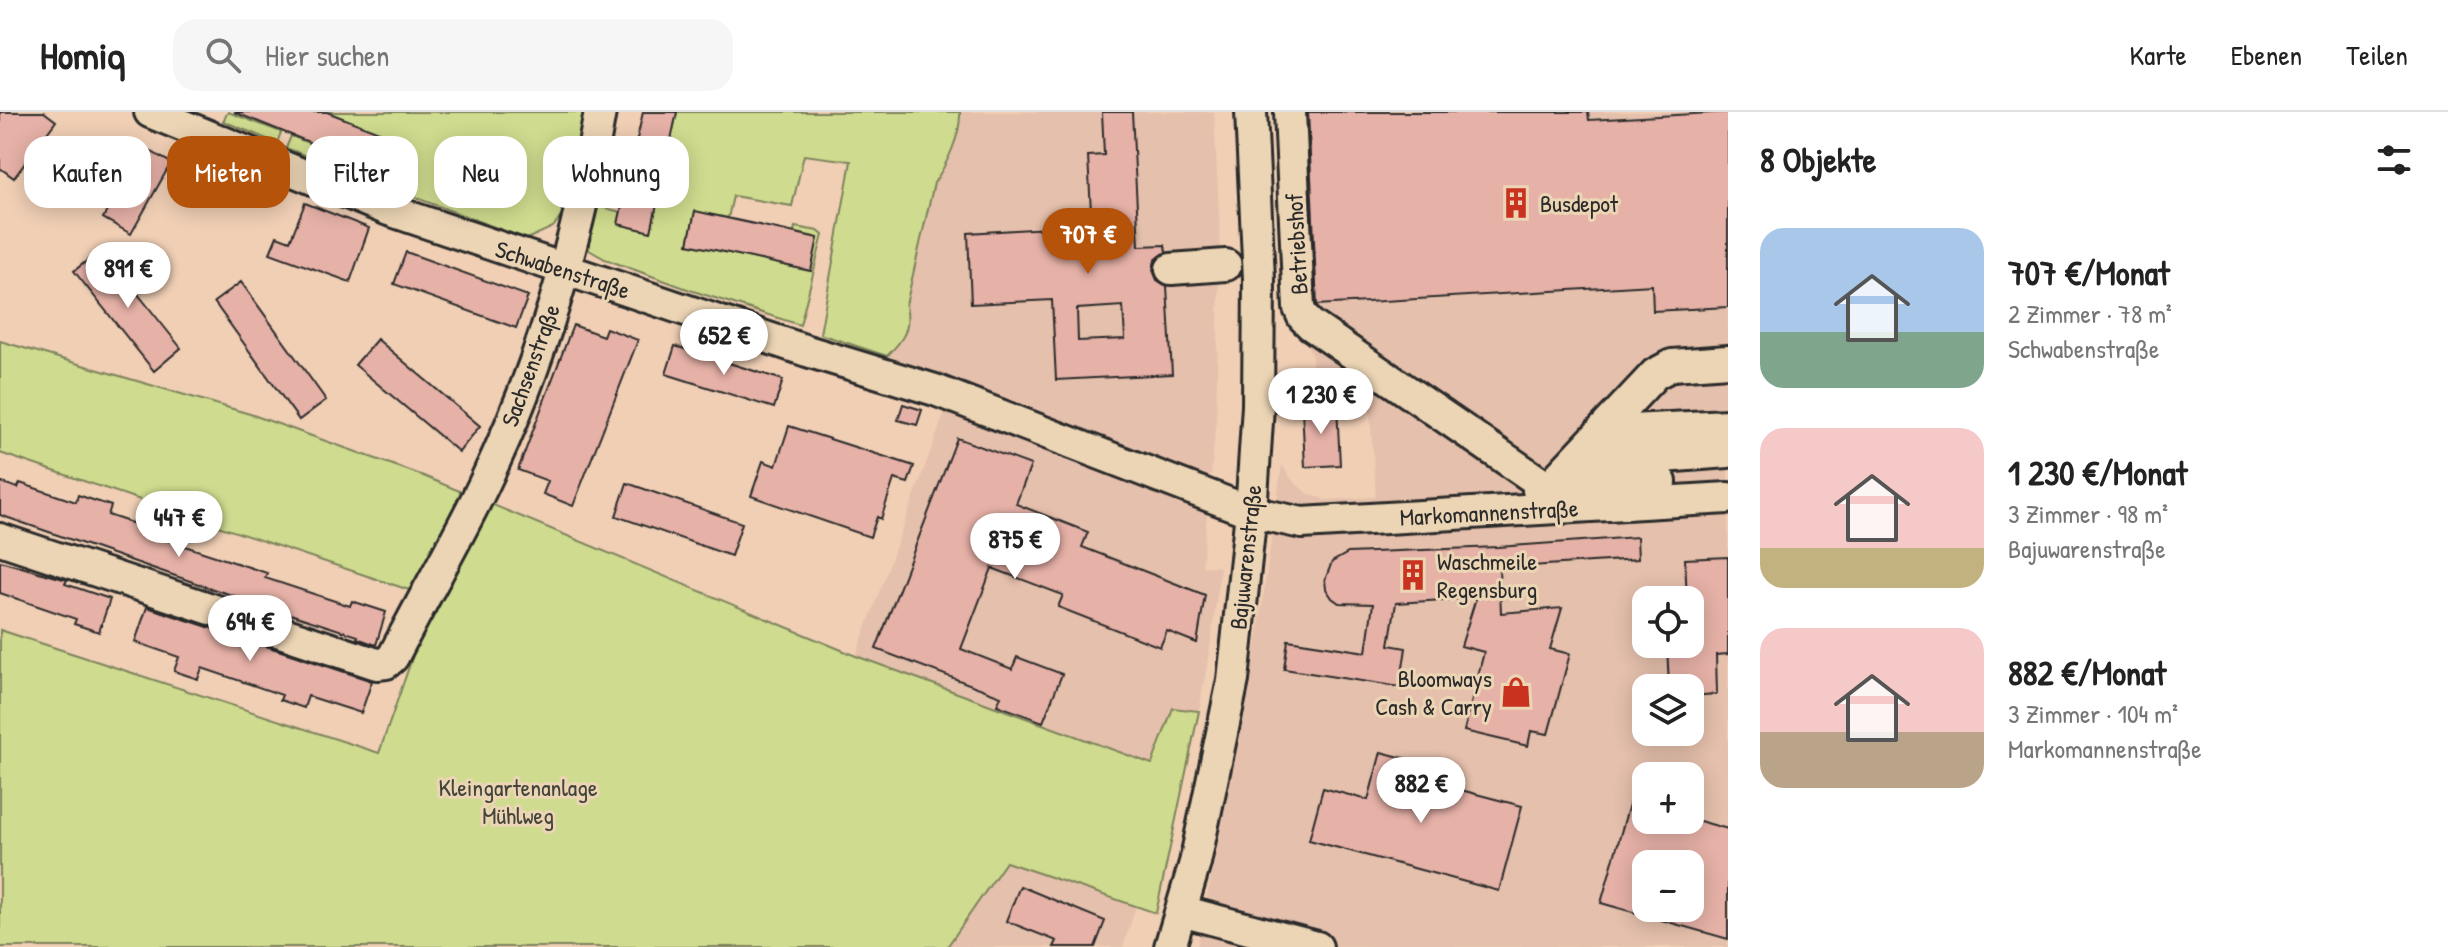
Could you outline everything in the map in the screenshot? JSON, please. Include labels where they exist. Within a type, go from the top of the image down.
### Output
[{"type":"street","name":"Schwabenstraße","points":[[150,112],[389,210],[807,351],[935,390],[1251,512]]},
{"type":"street","name":"Sachsenstraße","points":[[0,539],[377,664],[386,663],[393,657],[485,483],[514,413],[563,270],[600,112]]},
{"type":"street","name":"Bajuwarenstraße","points":[[1170,947],[1195,863],[1233,680],[1251,512],[1258,406],[1259,279],[1251,112]]},
{"type":"street","name":"Betriebshof","points":[[1290,112],[1299,308],[1303,317],[1548,488]]},
{"type":"street","points":[[1171,269],[1226,265]]},
{"type":"street","points":[[1548,488],[1655,374],[1672,365],[1728,361]]},
{"type":"street","points":[[1579,485],[1631,430],[1728,425]]},
{"type":"street","points":[[1579,485],[1633,440],[1728,434]]},
{"type":"street","points":[[1579,485],[1635,449],[1728,443]]},
{"type":"street","points":[[1579,485],[1636,459],[1728,452]]},
{"type":"street","points":[[1579,485],[1636,470],[1728,464]]},
{"type":"street","points":[[1397,517],[1548,488],[1728,479]]},
{"type":"street","name":"Markomannenstraße","points":[[1251,512],[1302,523],[1728,498]]},
{"type":"street","points":[[1181,911],[1317,947]]},
{"type":"shaded area","points":[[861,112],[1214,112],[1220,235],[1216,421],[1202,566],[1220,567],[1199,711],[1173,708],[1153,764],[856,656],[957,379],[820,334]]},
{"type":"shaded area","points":[[1588,112],[1728,112],[1589,120]]},
{"type":"shaded area","points":[[1652,285],[1653,310],[1728,307],[1728,947],[1197,947],[1252,675],[1282,465],[1293,481],[1307,493],[1325,500],[1376,497],[1368,382],[1313,384],[1312,355],[1291,314],[1309,305]]},
{"type":"shaded area","points":[[1006,862],[1136,906],[1123,947],[947,947]]},
{"type":"green space","points":[[228,112],[281,132],[280,136],[260,136],[223,121]]},
{"type":"green space","points":[[327,112],[587,112],[581,136],[543,136],[543,208],[564,208],[553,227],[527,239],[444,208],[527,208],[527,136],[434,136],[434,204],[418,198],[418,136],[387,136]]},
{"type":"green space","points":[[677,112],[960,112],[952,149],[934,183],[906,305],[907,327],[902,339],[887,356],[820,334],[851,161],[804,155],[792,206],[733,196],[728,218],[695,212],[688,244],[810,271],[818,238],[794,232],[795,227],[818,231],[823,235],[800,325],[693,291],[605,259],[589,250],[588,241],[596,208],[621,212],[619,224],[651,231],[656,208],[689,208],[689,136],[672,136]]},
{"type":"green space","points":[[291,136],[306,142],[306,156],[290,150]]},
{"type":"green space","name":"Kleingartenanlage Mühlweg","points":[[0,341],[250,414],[421,475],[856,656],[1152,764],[1173,708],[1199,711],[1156,913],[1006,862],[947,947],[0,947],[0,630],[379,753],[433,598],[0,453]]},
{"type":"building","points":[[0,112],[44,112],[56,121],[45,136],[24,136],[24,164],[14,178],[0,168]]},
{"type":"building","points":[[234,112],[327,112],[387,135],[306,136],[306,141]]},
{"type":"building","points":[[643,112],[677,112],[672,136],[638,136]]},
{"type":"building","points":[[1102,112],[1132,112],[1139,246],[1165,245],[1166,252],[1155,260],[1153,270],[1157,280],[1167,286],[1172,374],[1056,380],[1052,300],[971,304],[968,233],[1049,228],[1050,251],[1093,249],[1088,156],[1104,155]],"holes":[[[1123,306],[1125,339],[1078,341],[1077,309]]]},
{"type":"building","name":"Busdepot","points":[[1308,112],[1588,112],[1589,120],[1728,112],[1728,307],[1653,311],[1652,285],[1317,305]]},
{"type":"building","points":[[151,152],[167,161],[167,170],[151,198]]},
{"type":"building","points":[[305,203],[306,208],[318,208],[369,228],[350,282],[270,253],[277,236],[290,241]]},
{"type":"building","points":[[109,208],[146,208],[131,234],[103,218]]},
{"type":"building","points":[[622,208],[656,208],[651,232],[618,224]]},
{"type":"building","points":[[695,211],[818,238],[811,271],[688,244]]},
{"type":"building","points":[[102,249],[181,348],[154,371],[74,271]]},
{"type":"building","points":[[406,252],[528,296],[516,328],[394,284]]},
{"type":"building","points":[[241,282],[326,400],[299,420],[214,302]]},
{"type":"building","points":[[573,325],[603,336],[606,328],[638,340],[573,506],[543,494],[548,481],[518,470]]},
{"type":"building","points":[[377,339],[480,426],[459,452],[355,365]]},
{"type":"building","points":[[675,346],[783,380],[774,408],[666,374]]},
{"type":"building","points":[[903,404],[922,410],[917,425],[898,420]]},
{"type":"building","points":[[1337,406],[1340,465],[1305,467],[1302,408]]},
{"type":"building","points":[[789,426],[914,466],[908,483],[894,479],[881,519],[877,517],[870,537],[751,496],[763,461],[776,466]]},
{"type":"building","points":[[957,438],[1031,465],[1016,504],[1088,532],[1082,547],[1205,595],[1197,643],[1167,631],[1160,647],[1058,607],[1063,595],[992,568],[961,649],[1012,669],[1017,657],[1062,674],[1043,722],[997,705],[1001,696],[876,649]]},
{"type":"building","points":[[0,482],[18,488],[20,483],[76,502],[78,495],[111,506],[108,515],[159,532],[157,537],[267,573],[265,578],[350,606],[352,601],[386,612],[376,645],[358,636],[0,515]]},
{"type":"building","points":[[627,483],[742,523],[731,556],[616,516]]},
{"type":"building","points":[[1637,537],[1638,559],[1499,568],[1501,613],[1562,608],[1550,649],[1570,654],[1548,734],[1531,731],[1528,746],[1464,731],[1484,652],[1461,646],[1476,598],[1396,603],[1389,645],[1406,648],[1400,687],[1284,669],[1288,640],[1366,652],[1373,604],[1339,603],[1326,589],[1325,580],[1332,562],[1348,553]]},
{"type":"building","points":[[1728,557],[1728,654],[1716,655],[1717,694],[1704,695],[1704,674],[1668,674],[1668,658],[1704,658],[1704,586],[1686,586],[1685,559]]},
{"type":"building","points":[[0,561],[67,580],[65,584],[110,599],[99,632],[74,624],[76,619],[0,593]]},
{"type":"building","points":[[147,607],[372,681],[361,713],[308,696],[304,708],[280,700],[282,695],[202,668],[198,679],[174,671],[179,657],[135,642]]},
{"type":"building","points":[[1381,752],[1419,762],[1415,778],[1522,806],[1499,891],[1309,840],[1323,788],[1368,800]]},
{"type":"building","points":[[1630,801],[1632,834],[1704,834],[1704,822],[1728,829],[1728,939],[1668,922],[1704,922],[1704,850],[1632,850],[1632,912],[1601,903]]},
{"type":"building","points":[[1020,886],[1105,921],[1095,947],[1054,947],[1057,941],[1006,921]]},
{"type":"place","name":"Busdepot","points":[[1516,203]]},
{"type":"place","name":"Waschmeile Regensburg","points":[[1413,575]]},
{"type":"place","name":"Bloomways Cash & Carry","points":[[1516,692]]}]
